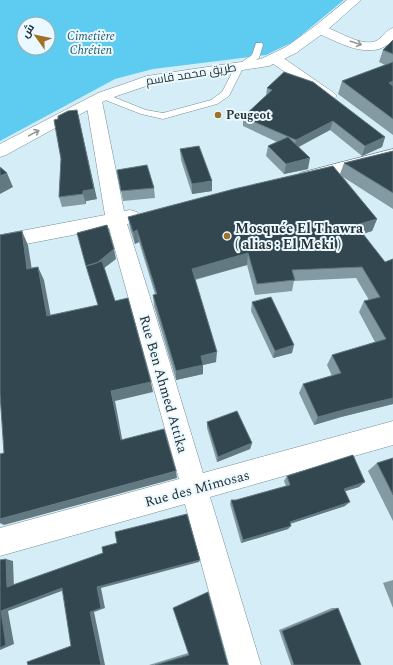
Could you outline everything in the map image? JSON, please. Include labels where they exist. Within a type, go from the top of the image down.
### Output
[{"type":"street","name":"طريق محمد قاسم","points":[[0,151],[98,99],[152,79],[264,63],[291,50],[320,29],[355,0]]},
{"type":"street","points":[[320,29],[358,45],[373,47],[382,43],[393,32]]},
{"type":"street","points":[[274,58],[344,107]]},
{"type":"street","name":"Rue Ben Ahmed Attika","points":[[98,99],[116,220],[129,259],[245,665]]},
{"type":"street","points":[[289,182],[391,147]]},
{"type":"street","points":[[0,242],[146,214]]},
{"type":"street","name":"Rue des Mimosas","points":[[0,542],[393,433]]},
{"type":"lane","points":[[98,99],[163,116],[214,102],[226,94],[239,67],[256,56],[260,45]]},
{"type":"green space","name":"Cimetière Chrétien","points":[[0,0],[344,0],[293,42],[266,55],[153,69],[115,79],[0,141]]},
{"type":"building","points":[[393,40],[393,54],[383,50]]},
{"type":"building","points":[[393,62],[393,81],[389,83],[393,86],[393,119],[342,81]]},
{"type":"building","points":[[284,72],[313,82],[385,137],[365,146],[333,121],[296,140],[243,117],[272,90],[267,88]]},
{"type":"building","points":[[77,110],[94,189],[83,191],[83,194],[59,197],[61,159],[54,120],[58,119],[58,116],[68,111]]},
{"type":"building","points":[[288,137],[310,158],[286,164],[268,146]]},
{"type":"building","points":[[199,146],[212,181],[192,184],[180,149]]},
{"type":"building","points":[[393,151],[393,193],[344,163]]},
{"type":"building","points":[[147,165],[154,188],[121,191],[117,170]]},
{"type":"building","points":[[333,166],[377,219],[356,225],[385,262],[393,259],[393,398],[318,417],[303,384],[341,373],[332,355],[386,339],[364,301],[380,297],[362,267],[292,270],[295,280],[257,284],[248,253],[192,269],[217,352],[201,356],[203,365],[176,371],[153,295],[157,294],[137,230],[133,232],[128,217],[234,189]]},
{"type":"building","points":[[0,167],[7,173],[0,176]]},
{"type":"building","points":[[107,225],[114,249],[97,263],[86,266],[77,233]]},
{"type":"building","points":[[22,231],[27,269],[38,267],[47,316],[98,305],[86,266],[102,261],[115,301],[128,298],[151,382],[111,391],[121,440],[164,429],[176,471],[0,519],[0,454],[4,453],[0,394],[0,235]]},
{"type":"building","points":[[271,297],[294,345],[275,351],[252,302]]},
{"type":"building","points":[[237,411],[252,443],[218,457],[207,422]]},
{"type":"building","points":[[353,455],[365,482],[344,489],[350,502],[290,522],[291,526],[243,540],[231,500],[236,500],[290,485],[287,476]]},
{"type":"building","points":[[393,458],[393,495],[377,463]]},
{"type":"building","points":[[187,514],[200,560],[97,587],[101,608],[90,612],[101,665],[28,665],[27,662],[71,646],[62,588],[1,611],[6,645],[0,648],[0,560],[6,559],[7,587],[103,553],[102,547],[117,543],[115,532]]},
{"type":"building","points":[[208,592],[228,665],[155,665],[189,655],[173,608]]},
{"type":"building","points":[[338,608],[361,665],[294,665],[282,631]]},
{"type":"place","name":"Peugeot","points":[[218,115]]},
{"type":"place","name":"Mosquée El Thawra ( alias : El Meki )","points":[[227,236]]}]
